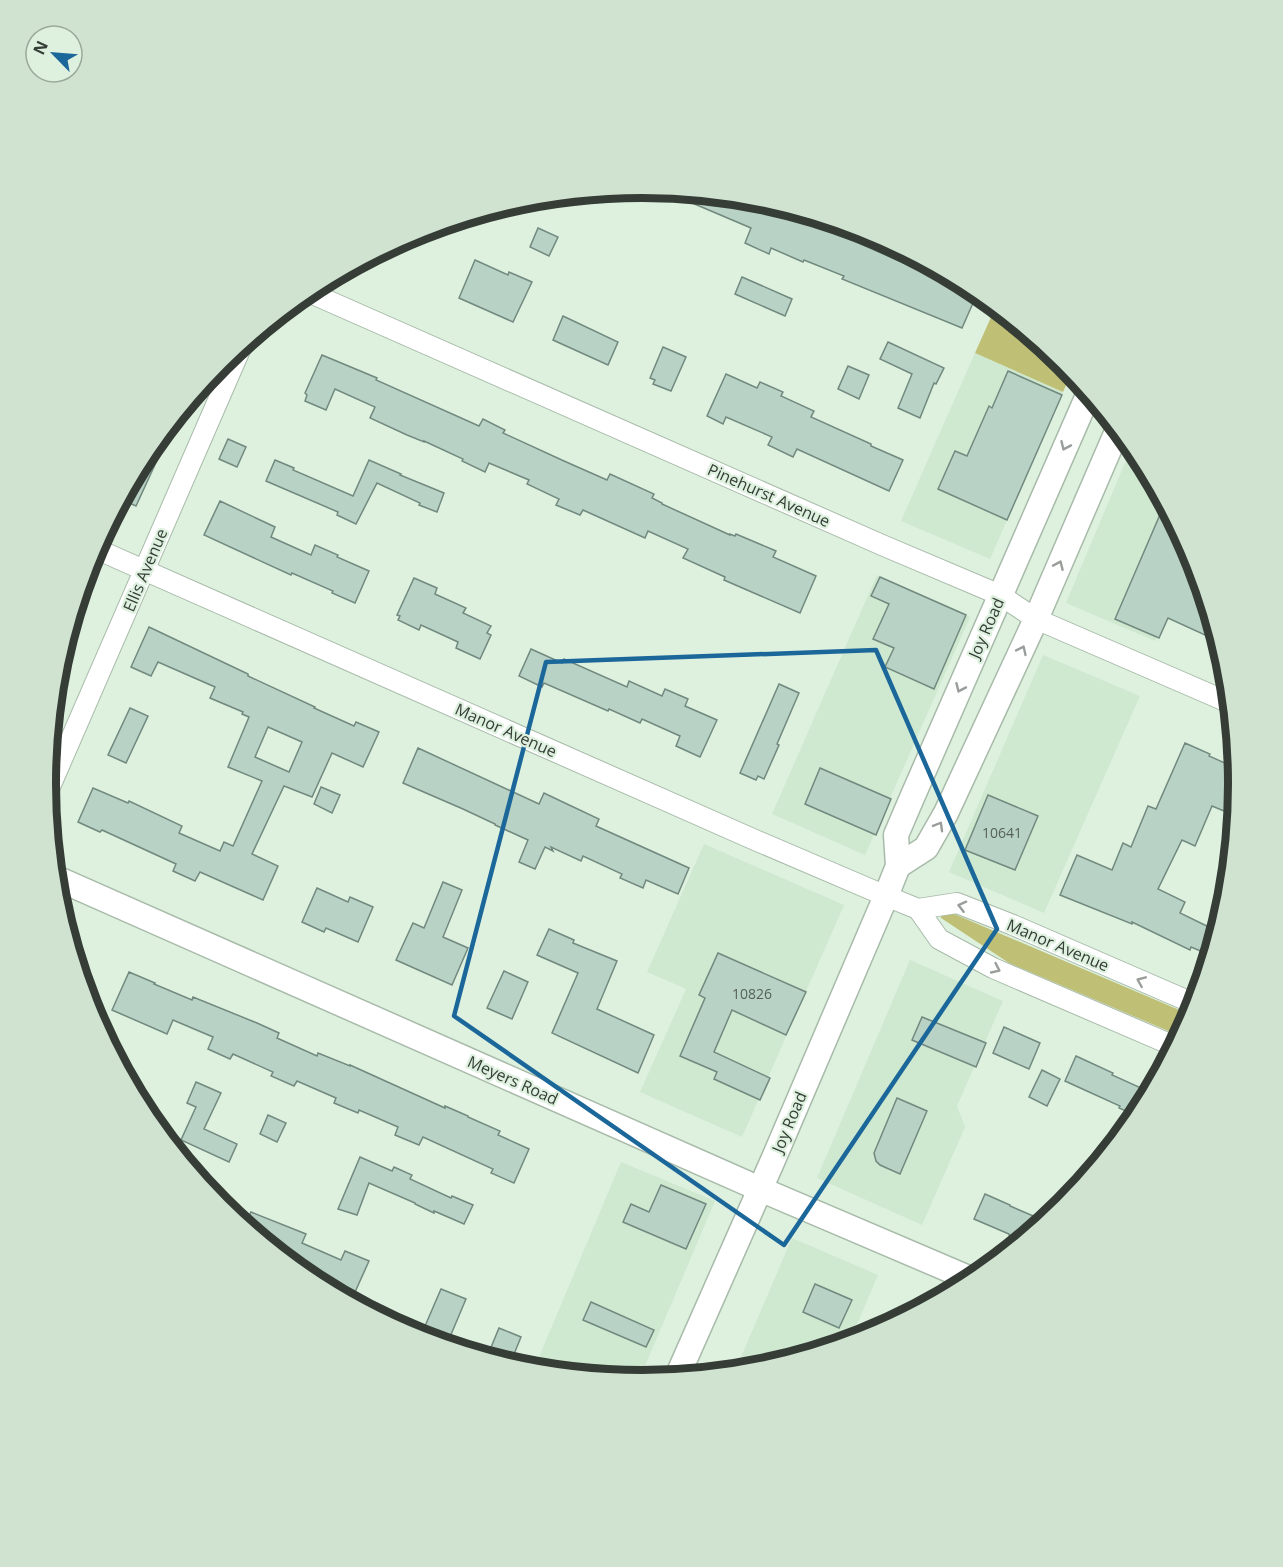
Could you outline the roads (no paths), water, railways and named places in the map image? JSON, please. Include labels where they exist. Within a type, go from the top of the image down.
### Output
[{"type":"street","name":"Pinehurst Avenue","points":[[317,296],[1000,596],[1036,619],[1221,699]]},
{"type":"street","name":"Ellis Avenue","points":[[56,772],[235,362]]},
{"type":"street","name":"Joy Road","points":[[680,1368],[886,896],[898,866],[897,835],[1085,401]]},
{"type":"street","points":[[898,866],[926,848],[946,813],[1036,619],[1114,438]]},
{"type":"street","name":"Manor Avenue","points":[[103,552],[733,831],[886,896],[918,909],[957,903],[1186,1000]]},
{"type":"street","name":"Meyers Road","points":[[64,882],[760,1189],[961,1275]]},
{"type":"street","points":[[918,909],[939,939],[993,968],[1167,1043]]}]
